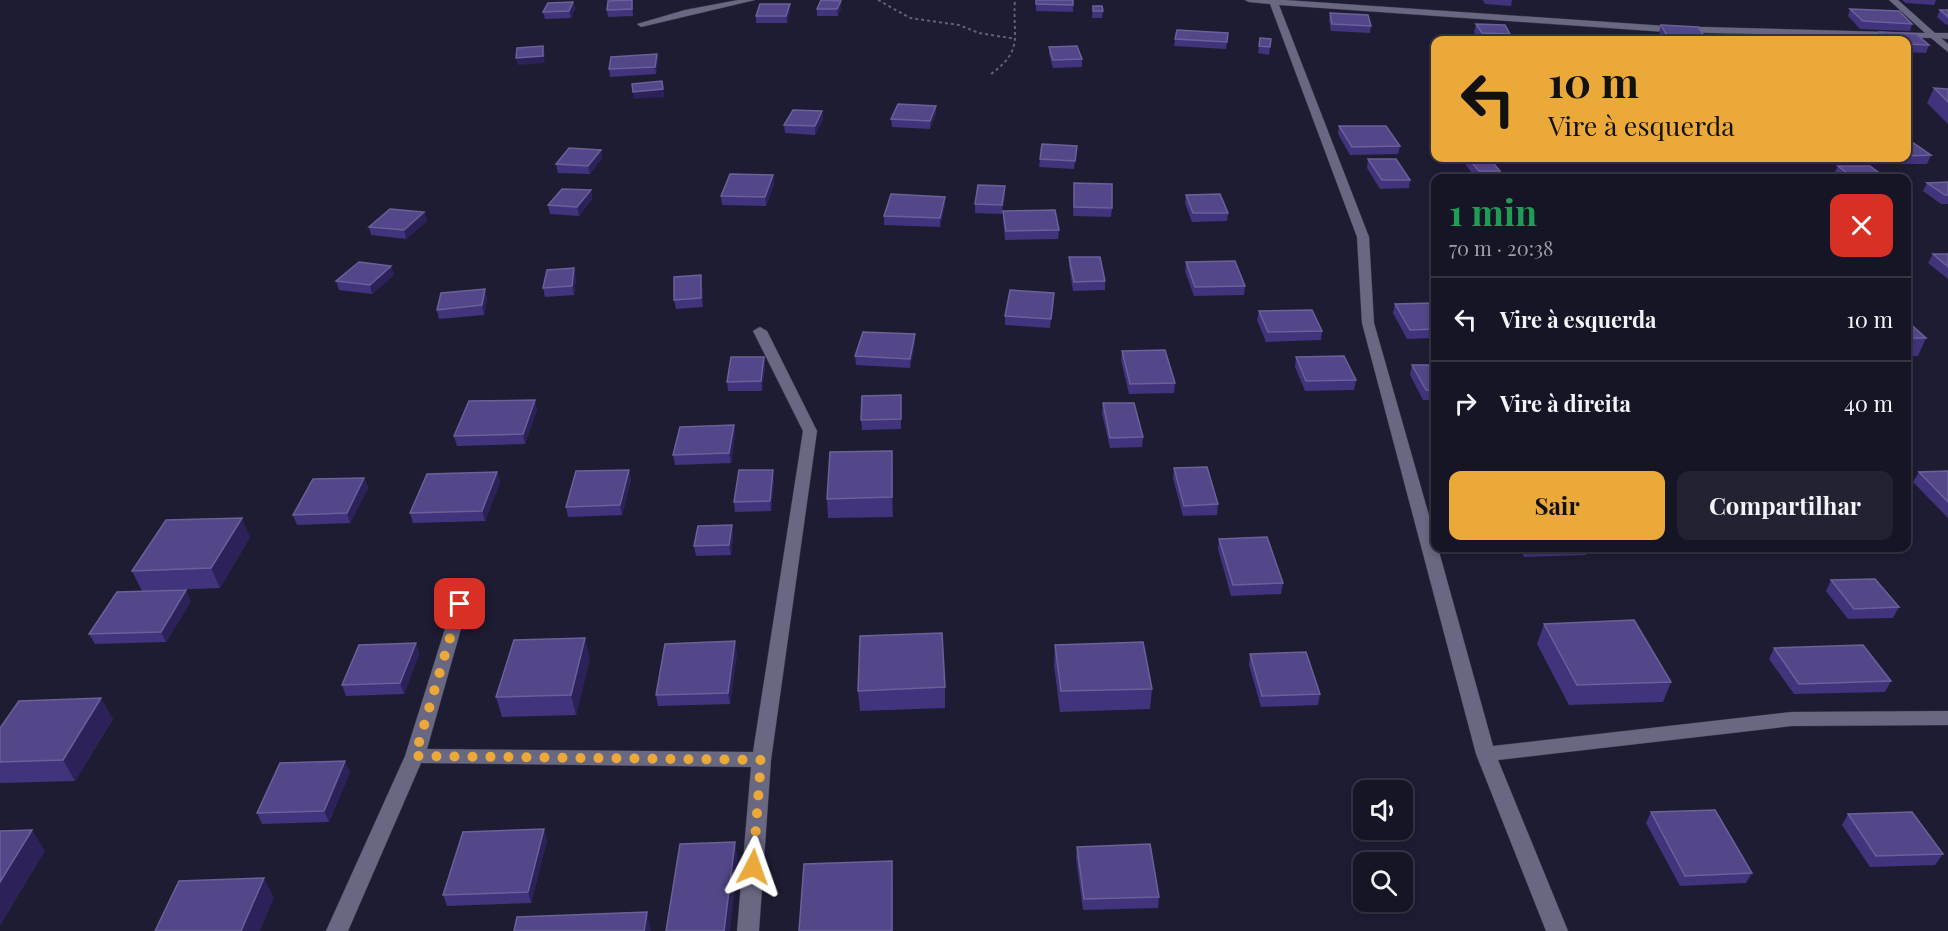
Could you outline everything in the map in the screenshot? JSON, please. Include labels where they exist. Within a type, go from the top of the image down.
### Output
[{"type":"street","points":[[641,24],[751,0]]},
{"type":"street","points":[[1249,0],[1666,29],[1948,36]]},
{"type":"street","points":[[1893,0],[1948,50]]},
{"type":"street","points":[[1273,1],[1363,237],[1368,323],[1485,754],[1557,931]]},
{"type":"street","points":[[748,931],[761,760],[810,431],[760,331]]},
{"type":"street","points":[[337,931],[415,756],[460,604]]},
{"type":"street","points":[[1485,754],[1792,719],[1948,718]]},
{"type":"street","points":[[415,756],[761,760]]},
{"type":"path","points":[[878,0],[910,18],[959,25],[979,33],[1016,39]]},
{"type":"path","points":[[991,74],[1006,64],[1016,47],[1015,0]]},
{"type":"building","points":[[632,0],[632,9],[607,10],[608,1]]},
{"type":"building","points":[[821,0],[841,1],[837,9],[817,9]]},
{"type":"building","points":[[1036,0],[1073,0],[1073,5],[1036,4]]},
{"type":"building","points":[[573,2],[569,11],[543,12],[548,3]]},
{"type":"building","points":[[760,4],[790,4],[786,16],[756,16]]},
{"type":"building","points":[[1093,6],[1102,6],[1103,11],[1093,11]]},
{"type":"building","points":[[1850,9],[1899,11],[1912,24],[1863,21]]},
{"type":"building","points":[[1940,10],[1948,10],[1948,17]]},
{"type":"building","points":[[1330,13],[1368,15],[1371,26],[1332,24]]},
{"type":"building","points":[[1476,24],[1505,25],[1510,34],[1482,33]]},
{"type":"building","points":[[1661,25],[1698,27],[1704,36],[1667,36]]},
{"type":"building","points":[[1177,30],[1228,33],[1227,42],[1175,39]]},
{"type":"building","points":[[1880,32],[1916,34],[1929,45],[1911,44],[1911,36],[1884,36]]},
{"type":"building","points":[[1260,38],[1271,39],[1270,47],[1259,46]]},
{"type":"building","points":[[543,46],[543,56],[516,58],[517,48]]},
{"type":"building","points":[[1077,46],[1082,59],[1053,60],[1049,47]]},
{"type":"building","points":[[657,54],[655,67],[609,69],[611,57]]},
{"type":"building","points":[[662,81],[663,89],[633,92],[632,84]]},
{"type":"building","points":[[1934,88],[1948,89],[1948,102]]},
{"type":"building","points":[[898,104],[936,106],[930,121],[891,119]]},
{"type":"building","points":[[793,110],[822,111],[815,126],[784,125]]},
{"type":"building","points":[[1339,126],[1386,126],[1400,146],[1352,147]]},
{"type":"building","points":[[1911,141],[1931,155],[1911,156]]},
{"type":"building","points":[[1042,144],[1077,146],[1075,161],[1040,159]]},
{"type":"building","points":[[569,148],[601,150],[588,166],[556,164]]},
{"type":"building","points":[[1368,159],[1396,159],[1410,180],[1382,180]]},
{"type":"building","points":[[1471,162],[1492,162],[1500,171],[1479,171]]},
{"type":"building","points":[[1838,166],[1870,166],[1881,174],[1848,174]]},
{"type":"building","points":[[730,174],[773,175],[765,197],[721,196]]},
{"type":"building","points":[[1948,182],[1948,195],[1927,183]]},
{"type":"building","points":[[1074,183],[1112,184],[1112,208],[1074,207]]},
{"type":"building","points":[[978,185],[1005,186],[1002,205],[975,204]]},
{"type":"building","points":[[562,189],[591,190],[577,207],[548,205]]},
{"type":"building","points":[[891,194],[945,197],[940,218],[884,216]]},
{"type":"building","points":[[1220,194],[1228,213],[1193,213],[1186,195]]},
{"type":"building","points":[[390,209],[424,212],[404,230],[369,227]]},
{"type":"building","points":[[1055,210],[1059,230],[1006,231],[1003,211]]},
{"type":"building","points":[[1933,254],[1948,254],[1948,267]]},
{"type":"building","points":[[1069,257],[1100,257],[1105,281],[1074,282]]},
{"type":"building","points":[[1235,261],[1245,286],[1195,287],[1186,262]]},
{"type":"building","points":[[359,262],[391,266],[370,285],[336,281]]},
{"type":"building","points":[[574,268],[572,286],[543,288],[547,270]]},
{"type":"building","points":[[701,275],[701,298],[674,300],[674,277]]},
{"type":"building","points":[[485,289],[482,305],[437,310],[441,293]]},
{"type":"building","points":[[1010,290],[1054,293],[1051,319],[1005,316]]},
{"type":"building","points":[[1431,303],[1431,329],[1410,330],[1395,304]]},
{"type":"building","points":[[1312,310],[1322,331],[1268,332],[1259,311]]},
{"type":"building","points":[[1911,324],[1926,338],[1911,338]]},
{"type":"building","points":[[863,332],[915,334],[910,359],[855,356]]},
{"type":"building","points":[[1165,350],[1175,383],[1130,384],[1122,351]]},
{"type":"building","points":[[1344,356],[1356,380],[1306,381],[1296,357]]},
{"type":"building","points":[[731,357],[764,357],[761,381],[727,382]]},
{"type":"building","points":[[1412,365],[1431,365],[1431,390],[1426,390]]},
{"type":"building","points":[[901,395],[901,419],[861,420],[862,396]]},
{"type":"building","points":[[535,400],[523,434],[454,436],[469,401]]},
{"type":"building","points":[[1103,403],[1134,403],[1143,437],[1110,438]]},
{"type":"building","points":[[734,425],[729,453],[673,455],[680,427]]},
{"type":"building","points":[[892,451],[892,497],[827,499],[830,452]]},
{"type":"building","points":[[1207,467],[1218,504],[1184,506],[1174,468]]},
{"type":"building","points":[[629,470],[620,505],[566,507],[576,471]]},
{"type":"building","points":[[739,470],[773,470],[770,501],[734,502]]},
{"type":"building","points":[[1948,471],[1948,502],[1919,472]]},
{"type":"building","points":[[497,472],[482,511],[410,513],[427,474]]},
{"type":"building","points":[[364,478],[347,513],[293,515],[313,479]]},
{"type":"building","points":[[242,518],[211,568],[132,571],[166,520]]},
{"type":"building","points":[[732,525],[729,545],[694,546],[698,526]]},
{"type":"building","points":[[1267,537],[1283,583],[1233,585],[1219,539]]},
{"type":"building","points":[[1875,579],[1899,607],[1854,609],[1831,580]]},
{"type":"building","points":[[186,590],[161,632],[89,634],[117,592]]},
{"type":"building","points":[[1634,620],[1671,682],[1577,685],[1544,624]]},
{"type":"building","points":[[942,633],[945,687],[858,691],[860,636]]},
{"type":"building","points":[[585,638],[571,695],[496,697],[514,640]]},
{"type":"building","points":[[735,641],[728,693],[656,695],[665,644]]},
{"type":"building","points":[[1143,642],[1152,689],[1061,691],[1055,645]]},
{"type":"building","points":[[416,643],[400,683],[342,685],[359,645]]},
{"type":"building","points":[[1863,645],[1891,681],[1799,684],[1774,648]]},
{"type":"building","points":[[1306,652],[1320,694],[1262,696],[1250,654]]},
{"type":"building","points":[[101,698],[63,760],[0,762],[0,728],[19,701]]},
{"type":"building","points":[[345,761],[324,811],[257,813],[280,763]]},
{"type":"building","points":[[1715,810],[1752,873],[1685,876],[1651,812]]},
{"type":"building","points":[[1912,812],[1943,854],[1876,856],[1848,814]]},
{"type":"building","points":[[544,829],[528,892],[443,895],[463,832]]},
{"type":"building","points":[[32,830],[0,882],[0,831]]},
{"type":"building","points":[[735,842],[724,931],[666,931],[680,844]]},
{"type":"building","points":[[1150,844],[1159,897],[1084,899],[1077,847]]},
{"type":"building","points":[[892,861],[892,931],[799,931],[804,864]]},
{"type":"building","points":[[264,878],[241,931],[155,931],[179,881]]},
{"type":"building","points":[[647,912],[644,931],[514,931],[517,917]]},
{"type":"route","points":[[460,604],[415,756],[761,760],[753,867]]}]
